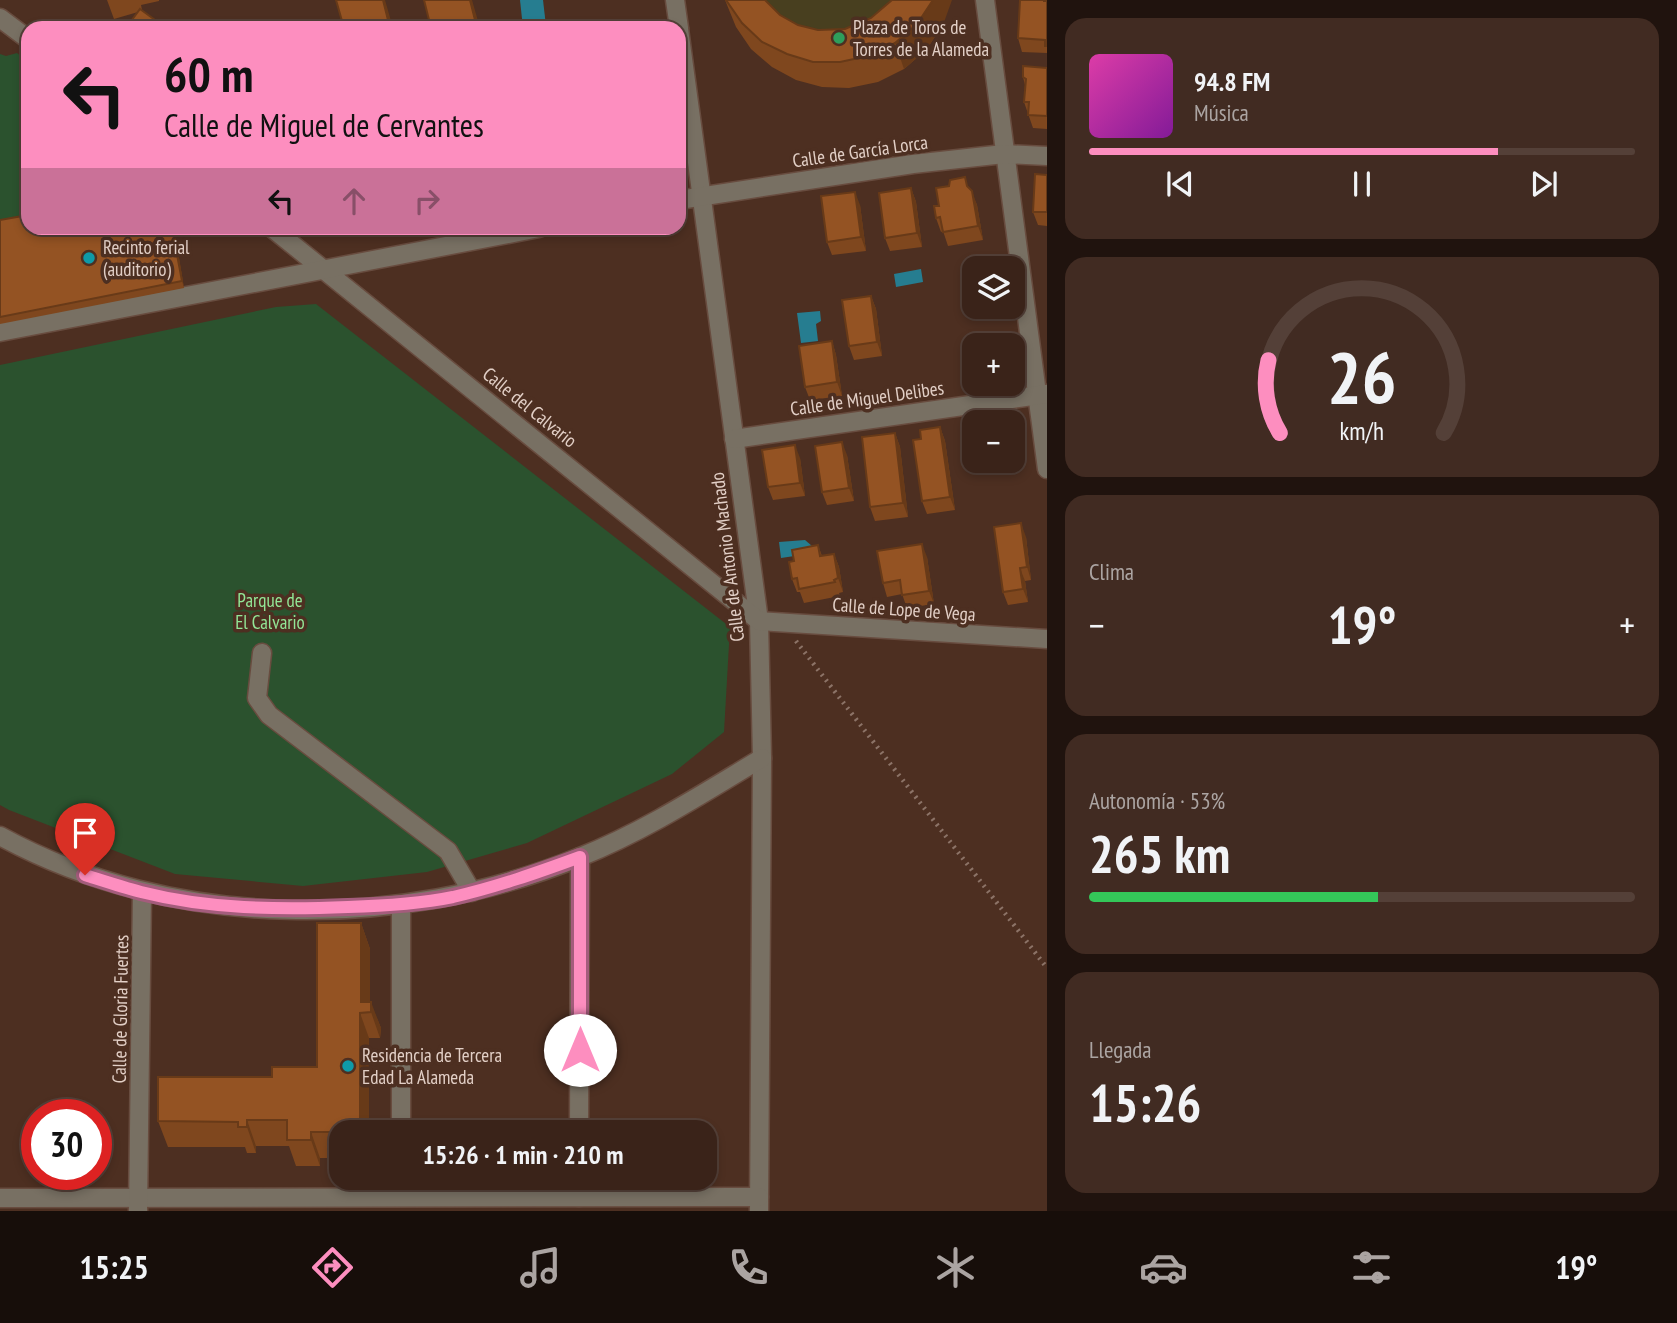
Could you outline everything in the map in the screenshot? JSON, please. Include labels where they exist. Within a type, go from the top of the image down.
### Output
[{"type":"street","name":"Calle de Antonio Machado","points":[[675,0],[678,21]]},
{"type":"street","points":[[985,0],[1004,153],[1042,394],[1047,469]]},
{"type":"street","points":[[0,18],[21,34]]},
{"type":"street","name":"Calle de Antonio Machado","points":[[686,81],[759,621],[762,758],[759,1204]]},
{"type":"street","name":"Calle de García Lorca","points":[[686,199],[913,164],[1004,153],[1047,156]]},
{"type":"street","name":"Calle del Calvario","points":[[281,235],[759,621]]},
{"type":"street","points":[[0,332],[503,235]]},
{"type":"street","name":"Calle de Miguel Delibes","points":[[734,439],[1042,394]]},
{"type":"street","name":"Calle de Lope de Vega","points":[[759,621],[1047,639]]},
{"type":"street","points":[[262,653],[257,698],[269,715],[448,851],[472,892]]},
{"type":"street","points":[[0,836],[85,875],[142,892],[234,906],[292,910],[401,905],[503,884],[580,857],[669,815],[762,758]]},
{"type":"street","points":[[579,1120],[580,857]]},
{"type":"street","name":"Calle de Gloria Fuertes","points":[[139,1204],[142,892]]},
{"type":"street","points":[[401,905],[401,1120]]},
{"type":"street","points":[[402,1190],[402,1197]]},
{"type":"street","points":[[579,1190],[579,1197]]},
{"type":"street","points":[[0,1198],[139,1204],[402,1197],[579,1197],[759,1204]]},
{"type":"path","points":[[781,622],[1047,968]]},
{"type":"green space","points":[[17,53],[21,56],[21,224],[0,228],[0,54],[6,56]]},
{"type":"green space","name":"Parque de El Calvario","points":[[316,304],[730,627],[724,732],[672,774],[527,843],[427,872],[303,886],[175,874],[0,805],[0,365],[276,307]]},
{"type":"sand","points":[[761,0],[915,0],[828,56]]},
{"type":"water","points":[[520,0],[543,0],[545,21],[522,21]]},
{"type":"water","points":[[921,269],[923,282],[896,287],[894,274]]},
{"type":"water","points":[[820,311],[821,321],[816,324],[818,341],[801,343],[797,313]]},
{"type":"water","points":[[805,540],[812,546],[808,554],[781,558],[779,542]]},
{"type":"building","points":[[336,0],[383,0],[388,21],[342,21]]},
{"type":"building","points":[[424,0],[470,0],[475,21],[429,21]]},
{"type":"building","points":[[726,0],[765,0],[780,15],[798,25],[818,30],[845,29],[871,18],[892,0],[933,0],[917,24],[895,43],[868,56],[840,62],[813,62],[762,42],[742,23]]},
{"type":"building","points":[[1020,0],[1047,1],[1047,46],[1045,40],[1018,38]]},
{"type":"building","points":[[140,9],[156,21],[131,21]]},
{"type":"building","points":[[1023,66],[1047,68],[1047,116],[1028,115],[1029,102],[1024,102],[1026,79],[1023,77]]},
{"type":"building","points":[[1035,174],[1047,175],[1047,212],[1033,212]]},
{"type":"building","points":[[965,177],[967,186],[972,191],[978,226],[943,232],[934,206],[939,206],[936,188],[949,186],[950,180]]},
{"type":"building","points":[[911,188],[917,233],[885,238],[879,193]]},
{"type":"building","points":[[855,192],[861,237],[827,242],[821,196]]},
{"type":"building","name":"Recinto ferial (auditorio)","points":[[21,216],[21,235],[173,235],[182,281],[0,317],[0,220]]},
{"type":"building","points":[[871,296],[877,342],[849,346],[842,300]]},
{"type":"building","points":[[832,341],[837,382],[805,387],[799,346]]},
{"type":"building","points":[[940,427],[950,497],[922,501],[913,440],[921,439],[920,430]]},
{"type":"building","points":[[895,433],[903,503],[870,507],[862,437]]},
{"type":"building","points":[[842,442],[849,488],[822,492],[815,446]]},
{"type":"building","points":[[795,445],[800,483],[768,487],[762,450]]},
{"type":"building","points":[[1021,523],[1027,567],[1020,568],[1023,589],[1003,592],[994,527]]},
{"type":"building","points":[[922,544],[929,591],[902,595],[900,580],[883,583],[877,551]]},
{"type":"building","points":[[818,545],[820,556],[834,554],[838,578],[835,582],[799,589],[797,578],[792,579],[789,562],[794,561],[792,550]]},
{"type":"building","points":[[317,923],[361,923],[361,1002],[371,1002],[371,1012],[360,1013],[360,1120],[329,1120],[329,1132],[311,1132],[311,1140],[287,1140],[287,1120],[247,1120],[247,1127],[238,1127],[238,1122],[158,1121],[158,1077],[272,1077],[272,1067],[317,1067]]},
{"type":"place","name":"Plaza de Toros de Torres de la Alameda","points":[[839,38]]},
{"type":"place","name":"Recinto ferial (auditorio)","points":[[89,258]]},
{"type":"place","name":"Residencia de Tercera Edad La Alameda","points":[[348,1066]]},
{"type":"route","points":[[85,875],[181,900],[292,910],[401,905],[452,897],[503,884],[580,857],[580,1050]]}]
